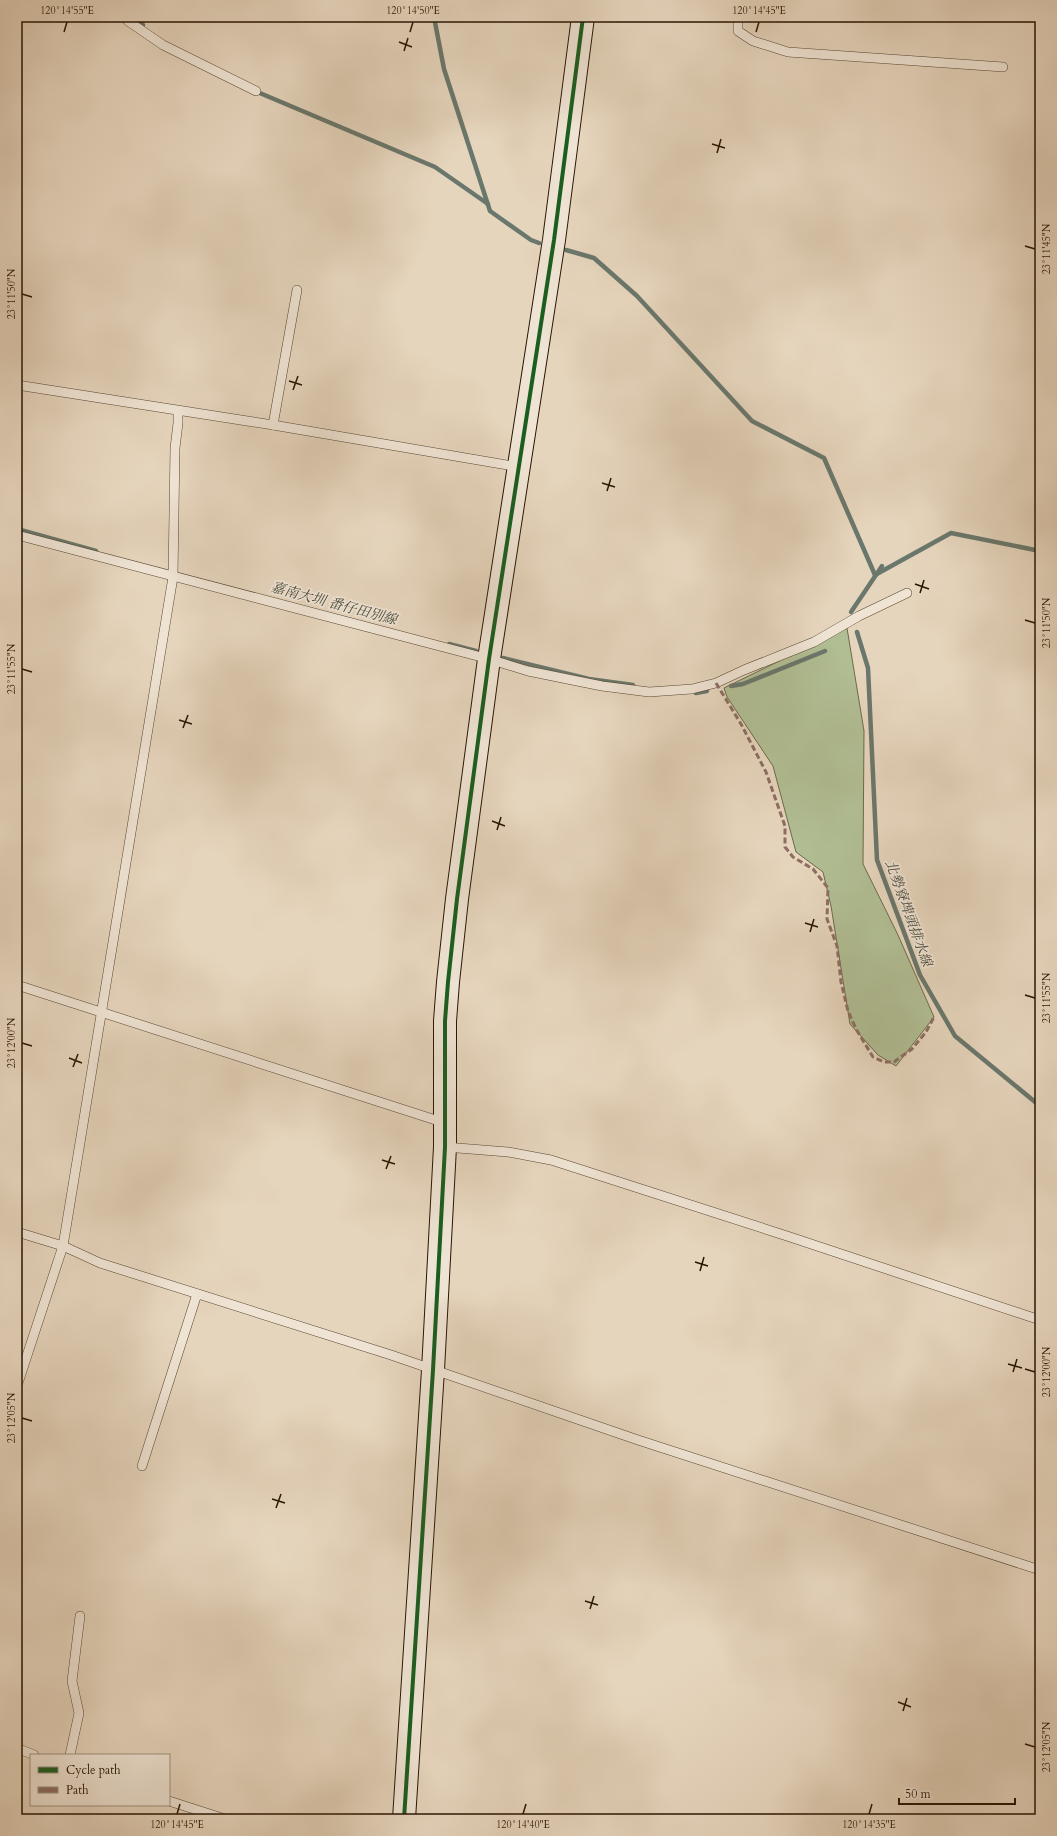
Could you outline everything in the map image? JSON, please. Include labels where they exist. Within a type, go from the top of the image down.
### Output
[{"type":"street","points":[[404,1819],[434,1370],[445,1147],[445,1021],[448,982],[457,899],[489,659],[554,240],[583,17]]},
{"type":"lane","points":[[125,17],[128,21],[163,45],[256,91]]},
{"type":"lane","points":[[737,18],[738,31],[753,41],[788,52],[1003,67]]},
{"type":"lane","points":[[273,425],[297,290]]},
{"type":"lane","points":[[17,385],[273,425],[519,467]]},
{"type":"lane","points":[[17,1386],[63,1246],[102,1013],[173,576],[175,448],[178,411]]},
{"type":"lane","points":[[17,535],[489,659],[528,671],[602,686],[649,692],[692,689],[716,683],[814,642],[859,616],[907,593]]},
{"type":"lane","points":[[17,985],[445,1123]]},
{"type":"lane","points":[[445,1147],[508,1152],[551,1160],[780,1233],[1040,1320]]},
{"type":"lane","points":[[17,1232],[63,1246],[100,1263],[384,1352],[638,1440],[1040,1570]]},
{"type":"lane","points":[[142,1466],[197,1294]]},
{"type":"lane","points":[[70,1754],[78,1713],[72,1681],[80,1616]]},
{"type":"lane","points":[[17,1748],[32,1754]]},
{"type":"lane","points":[[170,1801],[225,1819]]},
{"type":"green space","points":[[847,628],[864,731],[863,864],[898,935],[934,1017],[896,1066],[878,1055],[850,1024],[831,906],[823,872],[796,852],[773,766],[727,697],[724,688]]},
{"type":"waterway","points":[[134,17],[143,25]]},
{"type":"waterway","points":[[434,17],[444,69],[490,211],[531,240],[539,243]]},
{"type":"waterway","points":[[255,91],[435,167],[488,204]]},
{"type":"waterway","points":[[566,250],[594,258],[637,296],[752,421],[824,458],[875,575]]},
{"type":"waterway","name":"嘉南大圳 番仔田別線","points":[[17,529],[96,551]]},
{"type":"waterway","name":"北勢寮埤頭排水線","points":[[875,575],[951,533],[1040,551]]},
{"type":"waterway","name":"北勢寮埤頭排水線","points":[[851,612],[882,566]]},
{"type":"waterway","name":"北勢寮埤頭排水線","points":[[857,632],[868,668],[877,860],[920,975],[955,1036],[1040,1106]]},
{"type":"waterway","name":"嘉南大圳 番仔田別線","points":[[449,644],[476,651]]},
{"type":"waterway","name":"嘉南大圳 番仔田別線","points":[[731,686],[743,684],[825,651]]},
{"type":"waterway","name":"嘉南大圳 番仔田別線","points":[[503,658],[589,679],[633,685]]},
{"type":"waterway","name":"嘉南大圳 番仔田別線","points":[[696,693],[707,691]]},
{"type":"marked path","points":[[716,683],[741,724],[766,772],[785,826],[785,847],[793,857],[813,869],[828,888],[827,919],[837,946],[841,982],[848,1011],[856,1029],[873,1057],[884,1062],[894,1062],[912,1049],[926,1032],[934,1017]]},
{"type":"cycle path","points":[[404,1819],[433,1370],[445,1147],[445,1021],[448,982],[457,899],[489,659],[554,240],[583,17]]}]
